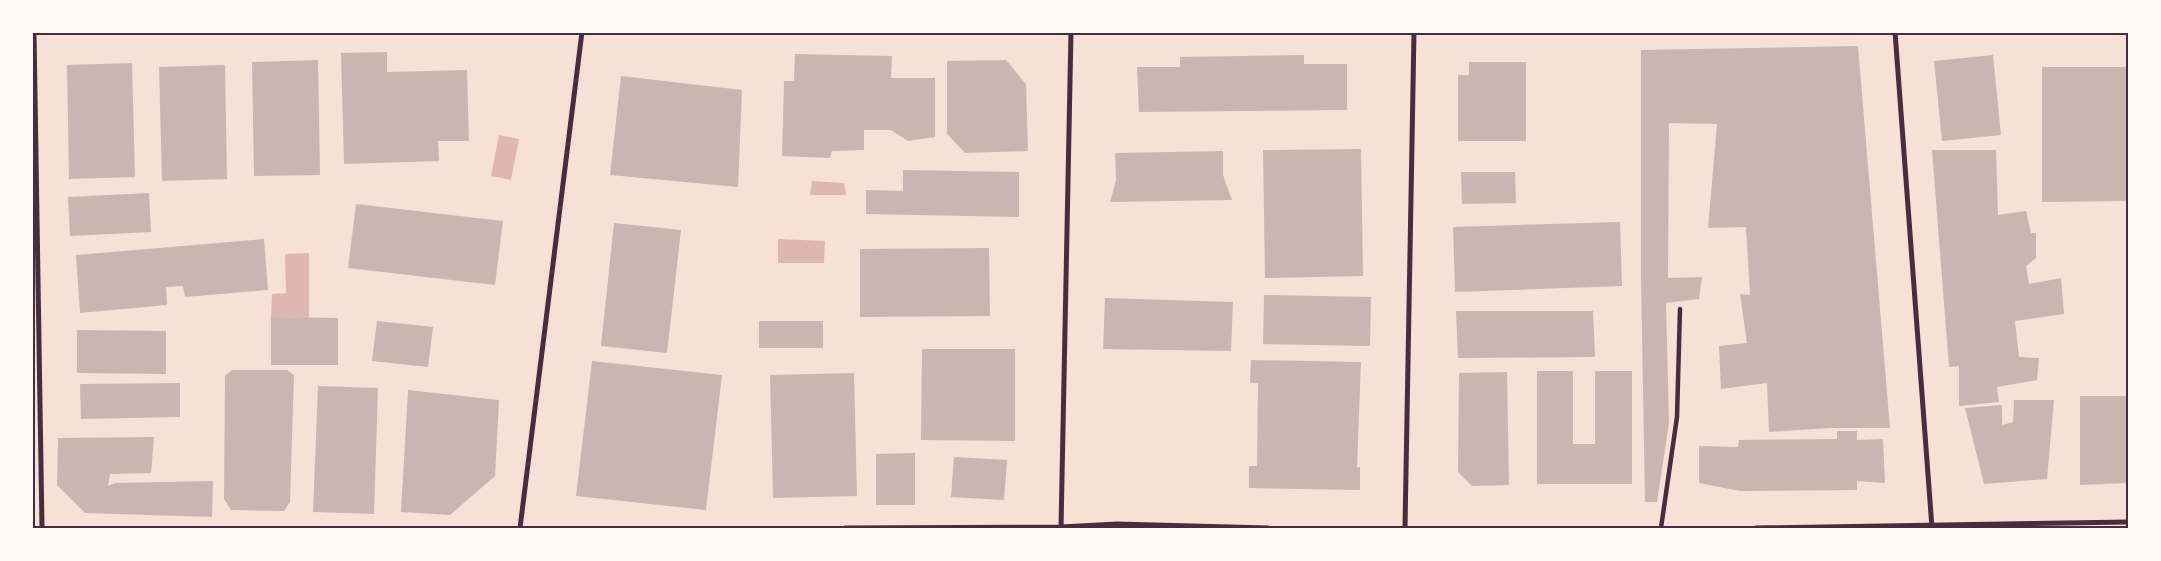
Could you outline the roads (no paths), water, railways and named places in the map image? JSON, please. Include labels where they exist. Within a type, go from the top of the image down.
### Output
[{"type":"street","points":[[34,32],[42,528]]},
{"type":"street","points":[[520,528],[582,32]]},
{"type":"street","points":[[1060,528],[1071,32]]},
{"type":"street","points":[[1405,528],[1414,32]]},
{"type":"street","points":[[1895,32],[1932,527]]},
{"type":"street","points":[[1661,528],[1677,416],[1680,309]]},
{"type":"street","points":[[1756,528],[1932,527],[2128,522]]},
{"type":"street","points":[[845,528],[1060,528],[1117,524],[1268,528]]}]
